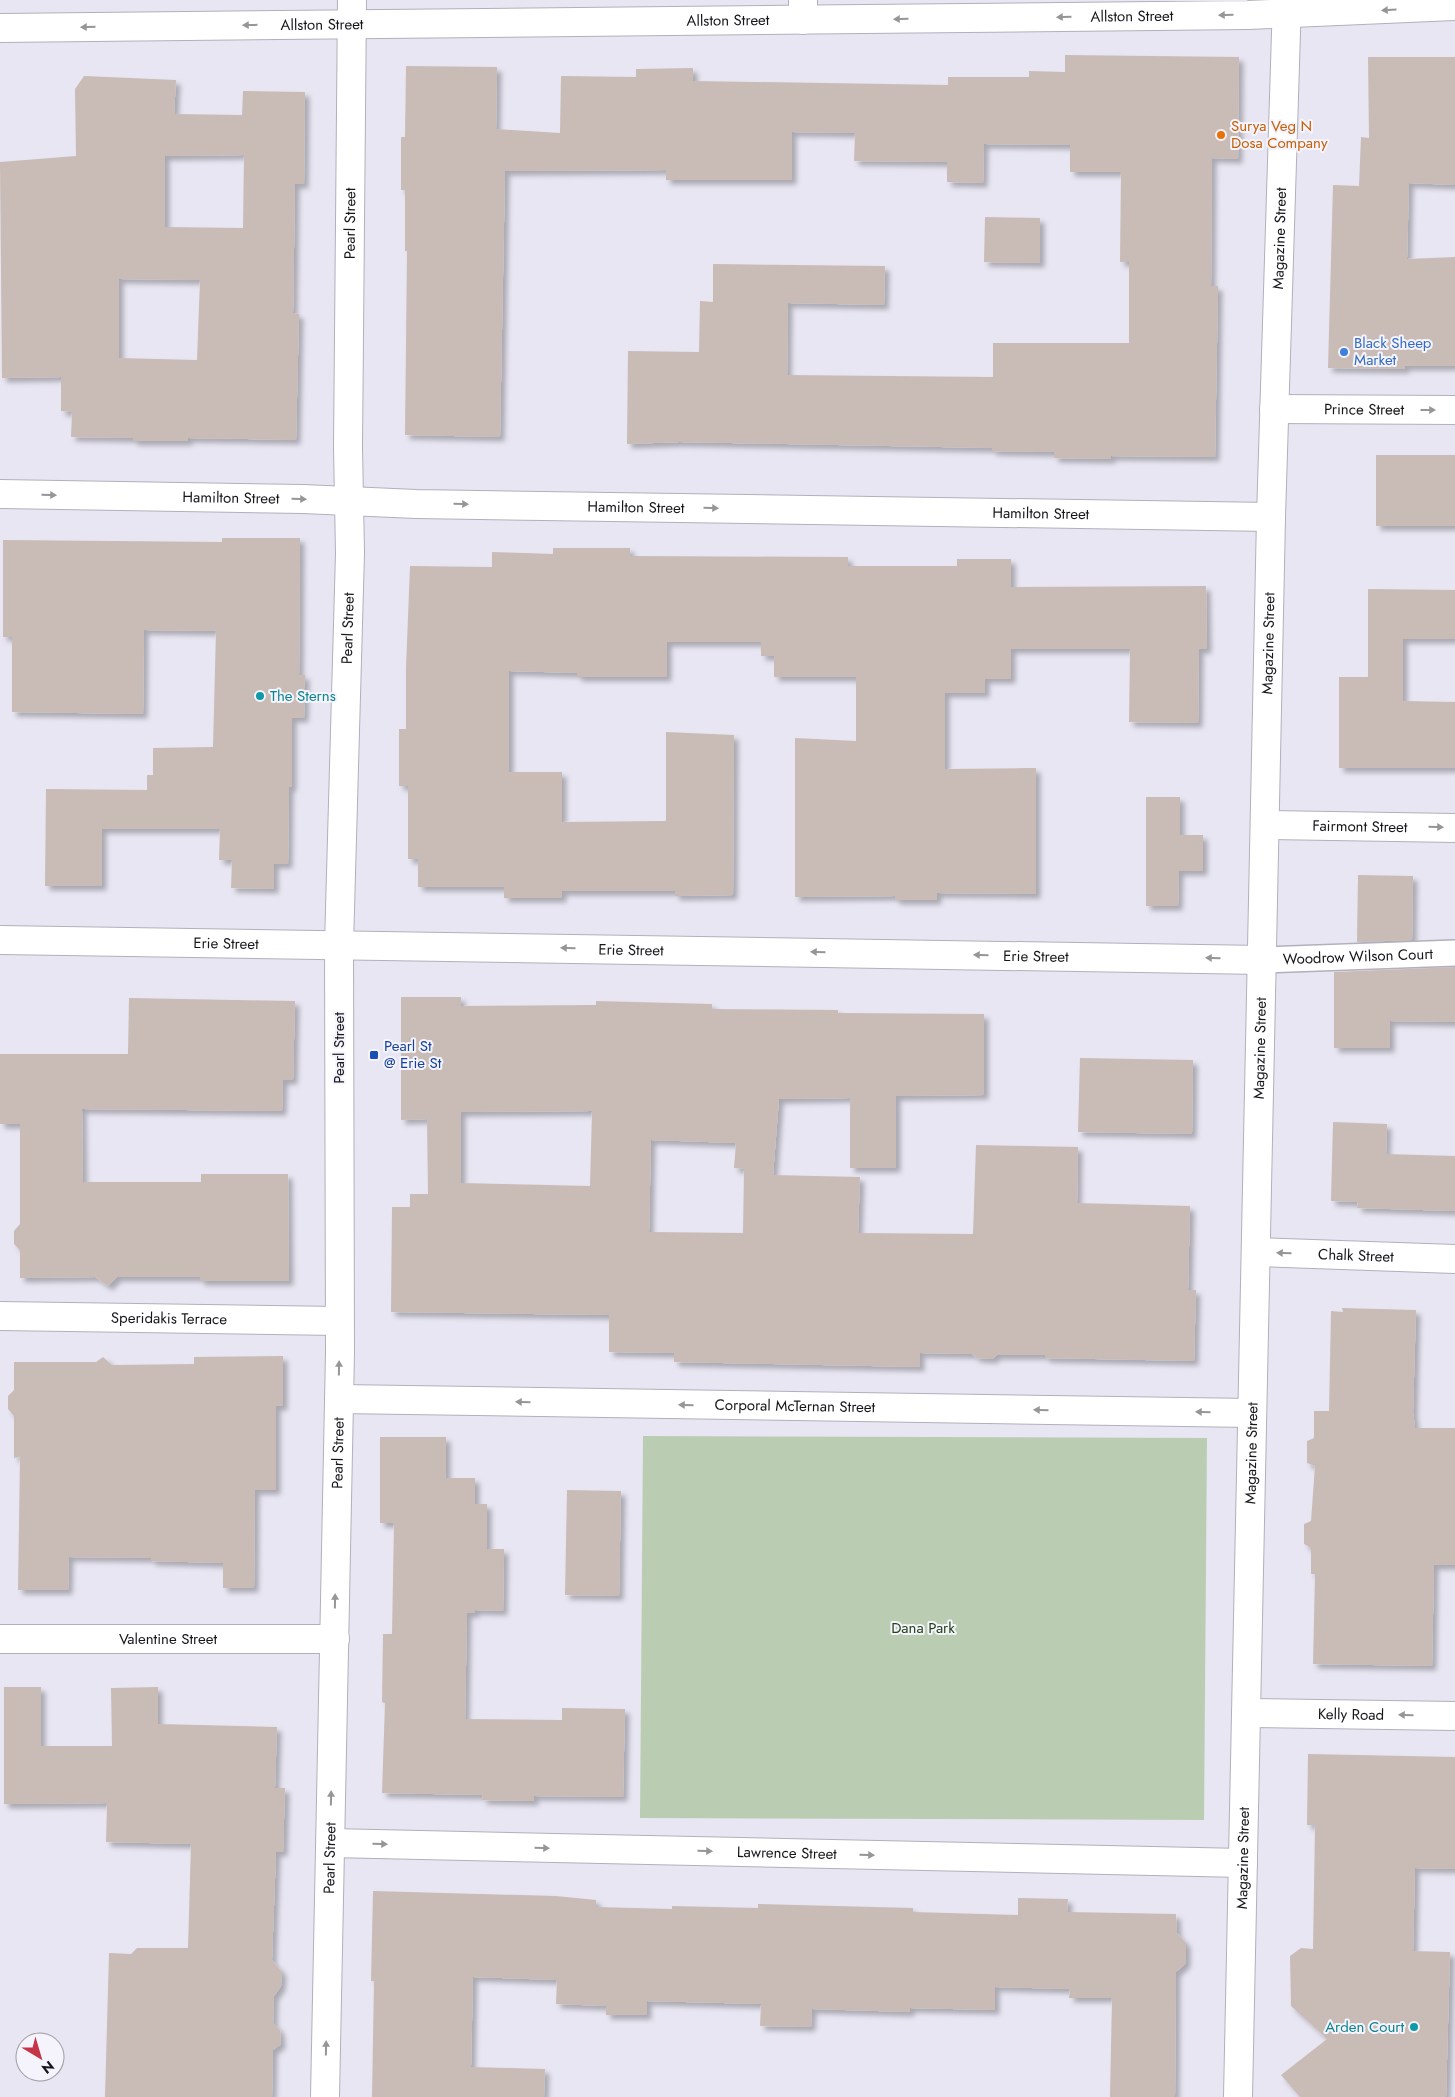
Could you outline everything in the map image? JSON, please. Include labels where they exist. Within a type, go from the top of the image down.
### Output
[{"type":"street","name":"Allston Street","points":[[0,28],[352,12],[1455,6]]},
{"type":"street","name":"Magazine Street","points":[[1238,2097],[1271,517],[1287,7]]},
{"type":"street","name":"Pearl Street","points":[[325,2097],[335,1639],[339,1321],[339,945],[350,501],[352,12]]},
{"type":"street","name":"Prince Street","points":[[1274,409],[1455,410]]},
{"type":"street","name":"Hamilton Street","points":[[0,494],[1271,517]]},
{"type":"street","name":"Fairmont Street","points":[[1265,825],[1455,828]]},
{"type":"street","name":"Erie Street","points":[[0,940],[1262,960]]},
{"type":"street","name":"Woodrow Wilson Court","points":[[1262,960],[1455,953]]},
{"type":"street","name":"Chalk Street","points":[[1256,1252],[1455,1259]]},
{"type":"street","name":"Speridakis Terrace","points":[[0,1316],[339,1321]]},
{"type":"street","name":"Corporal McTernan Street","points":[[338,1400],[1252,1413]]},
{"type":"street","name":"Valentine Street","points":[[0,1639],[335,1639]]},
{"type":"street","name":"Kelly Road","points":[[1246,1713],[1455,1716]]},
{"type":"street","name":"Lawrence Street","points":[[331,1843],[1243,1863]]},
{"type":"green space","name":"Dana Park","points":[[643,1436],[1207,1438],[1204,1820],[640,1818]]},
{"type":"building","points":[[1065,55],[1239,57],[1238,159],[1212,158],[1211,286],[1218,286],[1215,457],[1111,456],[1111,459],[1054,458],[1054,452],[992,451],[992,448],[680,442],[627,444],[628,351],[699,352],[700,301],[713,302],[713,264],[885,266],[884,305],[788,303],[787,375],[993,377],[993,343],[1129,343],[1129,262],[1120,262],[1121,172],[1070,172],[1070,145],[984,144],[983,183],[947,182],[947,162],[854,161],[855,133],[792,132],[792,180],[666,180],[666,170],[505,171],[500,437],[405,435],[407,251],[405,251],[405,190],[401,190],[401,137],[405,137],[406,66],[497,67],[496,129],[560,133],[561,76],[636,77],[636,69],[693,68],[693,81],[948,85],[948,77],[1029,77],[1029,71],[1065,72]]},
{"type":"building","points":[[1368,57],[1455,57],[1455,185],[1409,183],[1407,259],[1455,257],[1455,366],[1405,366],[1405,369],[1328,368],[1333,185],[1359,186],[1361,137],[1369,138]]},
{"type":"building","points":[[84,76],[176,80],[174,114],[242,115],[243,91],[305,92],[304,184],[295,184],[293,313],[299,314],[296,440],[188,438],[188,441],[133,441],[133,438],[71,437],[72,412],[61,411],[61,377],[2,378],[0,162],[76,156],[75,89]],"holes":[[[244,155],[243,228],[165,227],[165,156]],[[119,279],[200,280],[197,360],[119,358]]]},
{"type":"building","points":[[985,217],[1040,218],[1040,263],[984,262]]},
{"type":"building","points":[[1376,455],[1455,455],[1455,526],[1376,526]]},
{"type":"building","points":[[222,538],[300,538],[299,675],[305,675],[304,718],[292,718],[292,787],[289,787],[288,864],[274,864],[274,889],[231,888],[232,860],[219,860],[220,829],[102,829],[102,886],[45,886],[46,789],[147,790],[147,775],[153,775],[153,748],[213,747],[216,631],[144,630],[143,714],[12,712],[12,637],[3,637],[3,540],[222,542]]},
{"type":"building","points":[[553,548],[630,548],[630,556],[848,557],[848,566],[957,566],[957,559],[1011,559],[1011,587],[1206,586],[1207,649],[1199,649],[1198,723],[1129,722],[1130,649],[1011,649],[1011,679],[985,679],[985,693],[945,693],[945,769],[1036,768],[1036,894],[937,893],[937,900],[895,900],[895,896],[795,897],[795,738],[856,741],[856,677],[774,677],[774,656],[761,656],[761,642],[667,642],[667,677],[577,677],[577,673],[509,671],[509,772],[562,772],[562,822],[666,821],[666,732],[734,735],[733,895],[675,896],[675,891],[562,891],[562,898],[504,898],[504,887],[418,887],[418,859],[408,859],[408,786],[399,786],[399,729],[406,729],[410,566],[492,567],[492,552],[553,554]]},
{"type":"building","points":[[1368,589],[1455,590],[1455,639],[1403,639],[1403,701],[1455,702],[1455,768],[1339,768],[1339,677],[1368,677]]},
{"type":"building","points":[[1146,797],[1180,797],[1180,835],[1203,835],[1203,871],[1179,871],[1178,906],[1146,906]]},
{"type":"building","points":[[1358,875],[1413,876],[1412,940],[1357,942]]},
{"type":"building","points":[[1455,967],[1455,1022],[1390,1021],[1390,1048],[1334,1048],[1334,972]]},
{"type":"building","points":[[401,997],[461,997],[461,1006],[596,1005],[596,1001],[712,1004],[712,1009],[838,1010],[838,1013],[984,1014],[984,1095],[896,1096],[896,1168],[850,1168],[850,1098],[779,1099],[773,1175],[860,1177],[858,1233],[973,1234],[976,1145],[1078,1147],[1077,1203],[1190,1206],[1188,1290],[1196,1290],[1194,1361],[1045,1358],[1045,1355],[997,1355],[992,1359],[977,1358],[972,1354],[920,1353],[920,1367],[674,1362],[674,1353],[609,1352],[609,1315],[391,1312],[392,1207],[410,1207],[410,1194],[428,1194],[427,1119],[401,1120]],"holes":[[[592,1111],[590,1186],[461,1183],[461,1112]],[[651,1140],[736,1143],[734,1168],[744,1169],[743,1233],[649,1232]]]},
{"type":"building","points":[[129,998],[295,1001],[293,1080],[283,1080],[282,1111],[82,1109],[83,1182],[201,1182],[201,1174],[288,1174],[289,1281],[200,1281],[200,1277],[117,1277],[108,1286],[95,1277],[20,1278],[20,1250],[14,1244],[14,1231],[20,1224],[20,1124],[0,1124],[0,1054],[128,1054]]},
{"type":"building","points":[[1080,1058],[1193,1060],[1192,1134],[1078,1132]]},
{"type":"building","points":[[1333,1122],[1387,1124],[1386,1154],[1455,1156],[1455,1211],[1357,1208],[1358,1202],[1331,1201]]},
{"type":"building","points":[[1342,1308],[1416,1310],[1413,1412],[1415,1428],[1455,1428],[1455,1565],[1434,1565],[1432,1666],[1313,1664],[1315,1574],[1311,1574],[1311,1548],[1304,1544],[1304,1524],[1311,1521],[1315,1466],[1307,1463],[1307,1441],[1314,1438],[1314,1411],[1329,1411],[1331,1311],[1343,1312]]},
{"type":"building","points":[[283,1356],[283,1406],[276,1406],[276,1490],[255,1490],[254,1588],[223,1588],[223,1563],[151,1561],[151,1558],[69,1557],[68,1590],[18,1590],[20,1457],[14,1458],[14,1416],[8,1409],[8,1396],[14,1390],[14,1362],[96,1362],[103,1357],[112,1365],[194,1364],[194,1357]]},
{"type":"building","points":[[380,1437],[446,1437],[446,1478],[475,1478],[475,1504],[487,1504],[487,1549],[504,1549],[503,1611],[475,1610],[475,1613],[467,1613],[465,1719],[562,1720],[562,1708],[625,1709],[623,1797],[534,1796],[534,1801],[482,1800],[483,1795],[382,1793],[385,1703],[382,1702],[383,1634],[392,1634],[394,1523],[380,1523]]},
{"type":"building","points":[[567,1490],[621,1491],[619,1596],[565,1595]]},
{"type":"building","points":[[4,1687],[41,1687],[41,1746],[112,1746],[111,1688],[158,1687],[158,1724],[277,1727],[275,1788],[285,1788],[283,1852],[276,1852],[272,1960],[282,1972],[281,1986],[274,1996],[273,2023],[280,2030],[281,2044],[273,2050],[272,2097],[105,2097],[109,1953],[131,1954],[137,1948],[188,1948],[191,1844],[106,1842],[107,1803],[4,1804]]},
{"type":"building","points":[[1308,1754],[1455,1757],[1455,1869],[1415,1868],[1413,1951],[1450,1952],[1446,2097],[1300,2097],[1281,2075],[1327,2039],[1291,2006],[1290,1956],[1301,1948],[1313,1949],[1315,1825],[1307,1825]]},
{"type":"building","points":[[373,1891],[556,1896],[596,1900],[596,1907],[672,1909],[672,1906],[758,1908],[758,1904],[913,1908],[913,1912],[1018,1915],[1018,1898],[1068,1899],[1067,1912],[1176,1914],[1177,1933],[1186,1943],[1186,1963],[1176,1972],[1175,2097],[1110,2097],[1112,1998],[1069,1998],[1070,1989],[995,1987],[995,2010],[910,2008],[910,2012],[812,2009],[811,2027],[760,2026],[761,2004],[647,2001],[647,2015],[606,2015],[606,2006],[556,2004],[557,1980],[473,1977],[471,2067],[545,2069],[544,2097],[372,2097],[374,1981],[371,1981]]},
{"type":"place","name":"Surya Veg N Dosa Company","points":[[1221,135]]},
{"type":"place","name":"Black Sheep Market","points":[[1344,352]]},
{"type":"place","name":"The Sterns","points":[[260,696]]},
{"type":"place","name":"Pearl St @ Erie St","points":[[374,1055]]},
{"type":"place","name":"Arden Court","points":[[1414,2027]]}]
